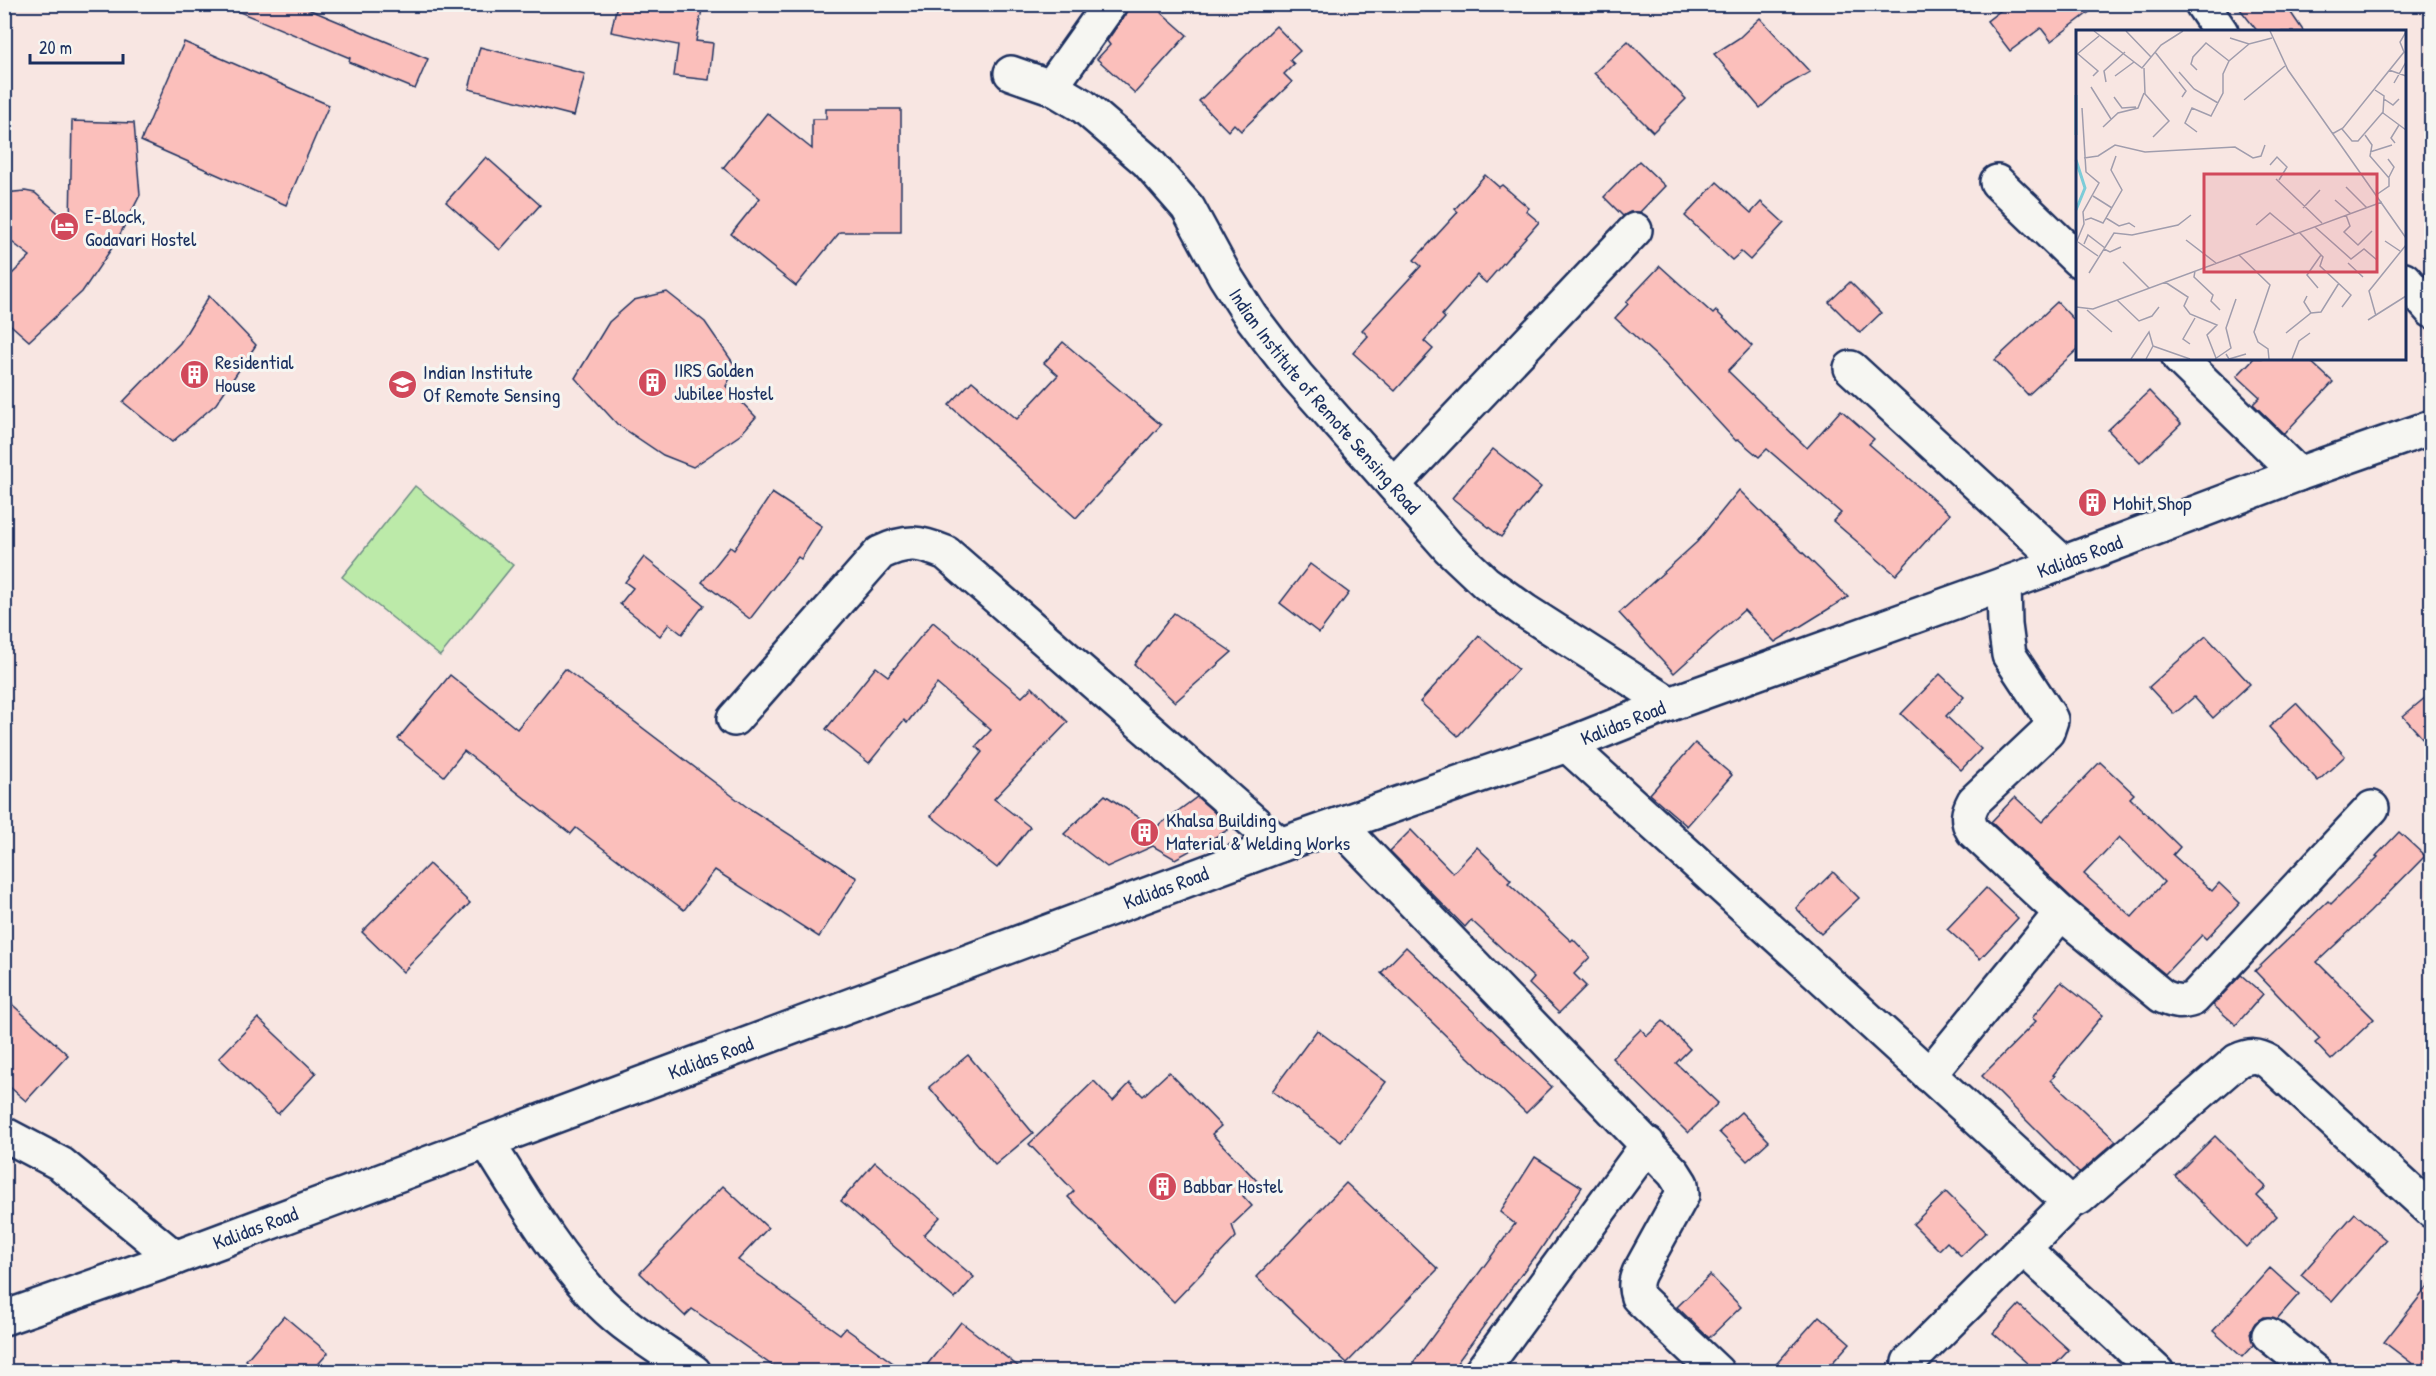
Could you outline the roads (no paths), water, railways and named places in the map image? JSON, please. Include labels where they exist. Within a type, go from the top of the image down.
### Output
[{"type":"street","points":[[1052,87],[1110,4]]},
{"type":"street","points":[[2202,4],[2220,30]]},
{"type":"street","name":"Indian Institute of Remote Sensing Road","points":[[1011,73],[1052,87],[1083,106],[1147,160],[1188,208],[1225,276],[1250,315],[1298,376],[1449,548],[1486,583],[1525,611],[1670,704]]},
{"type":"street","points":[[1997,182],[2076,258]]},
{"type":"street","points":[[1394,484],[1635,230]]},
{"type":"street","points":[[2181,360],[2298,474]]},
{"type":"street","points":[[1851,369],[2063,563]]},
{"type":"street","name":"Kalidas Road","points":[[4,1318],[487,1142],[1281,845],[1567,745],[1670,704],[2432,427]]},
{"type":"street","points":[[734,719],[880,553],[901,543],[925,544],[946,553],[1281,845]]},
{"type":"street","points":[[2004,584],[2005,625],[2009,655],[2049,714],[2050,727],[1974,801],[1969,811],[1968,824],[2061,913],[2162,996],[2174,1002],[2193,999],[2372,808]]},
{"type":"street","points":[[1567,745],[2062,1197],[2071,1201]]},
{"type":"street","points":[[1339,825],[1674,1173],[1681,1184],[1682,1195],[1635,1281],[1635,1289],[1638,1297],[1717,1371]]},
{"type":"street","points":[[1929,1075],[2061,913]]},
{"type":"street","points":[[1909,1362],[2071,1201],[2079,1198],[2237,1061],[2254,1056],[2269,1062],[2432,1211]]},
{"type":"street","points":[[4,1134],[61,1164],[175,1257]]},
{"type":"street","points":[[487,1142],[554,1246],[602,1303],[623,1322],[694,1371]]},
{"type":"street","points":[[1481,1371],[1648,1144]]},
{"type":"street","points":[[2023,1248],[2157,1371]]},
{"type":"street","points":[[2270,1335],[2315,1371]]},
{"type":"place","name":"E-Block, Godavari Hostel","points":[[64,227]]},
{"type":"place","name":"Residential House","points":[[194,374]]},
{"type":"place","name":"IIRS Golden Jubilee Hostel","points":[[653,382]]},
{"type":"place","name":"Indian Institute Of Remote Sensing","points":[[402,384]]},
{"type":"place","name":"Mohit Shop","points":[[2092,503]]},
{"type":"place","name":"Khalsa Building Material & Welding Works","points":[[1145,832]]},
{"type":"place","name":"Babbar Hostel","points":[[1162,1186]]}]
